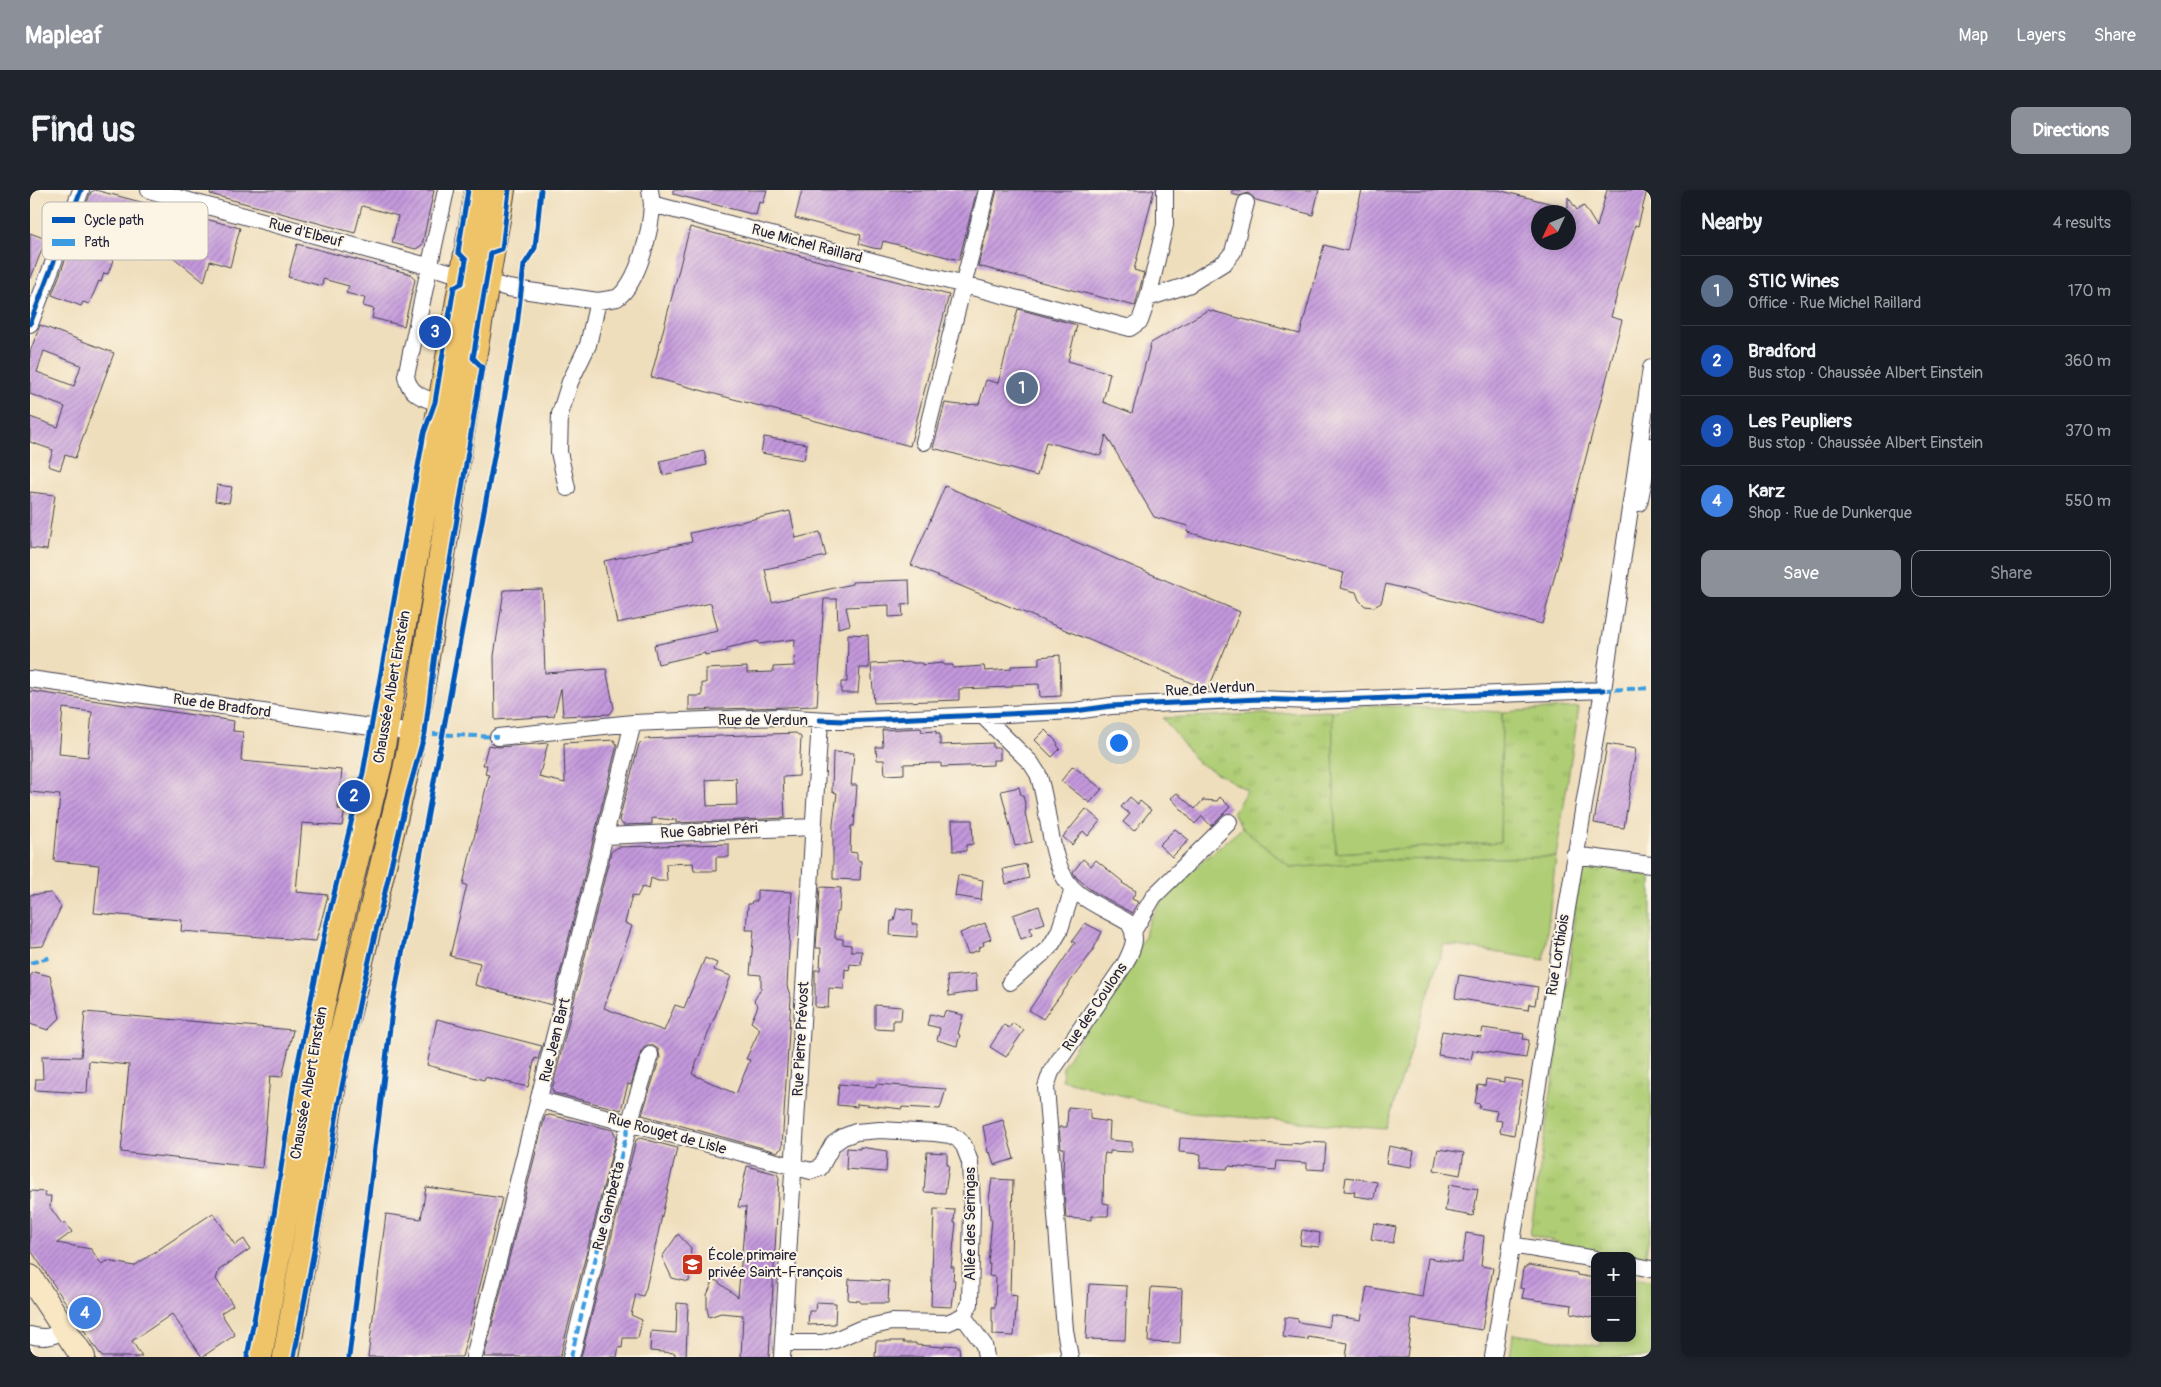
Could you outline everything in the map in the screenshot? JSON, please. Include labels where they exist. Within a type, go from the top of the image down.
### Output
[{"type":"main road","name":"Chaussée Albert Einstein","points":[[286,1357],[341,1041],[406,770],[413,733],[473,358],[478,190]]},
{"type":"main road","name":"Chaussée Albert Einstein","points":[[259,1357],[324,995],[367,818],[385,729],[442,404],[475,279],[502,190]]},
{"type":"main road","points":[[30,1277],[83,1357]]},
{"type":"street","points":[[76,202],[81,190]]},
{"type":"street","name":"Rue d'Elbeuf","points":[[149,190],[193,202]]},
{"type":"street","points":[[442,404],[412,391],[407,384],[406,376],[446,190]]},
{"type":"street","points":[[924,442],[987,190]]},
{"type":"street","name":"Rue Michel Raillard","points":[[475,279],[520,290],[598,300],[617,298],[631,283],[638,265],[649,224],[651,197],[963,285],[1130,328],[1140,321],[1148,298],[1165,225],[1165,190]]},
{"type":"street","points":[[1148,298],[1188,285],[1226,262],[1233,252],[1246,203]]},
{"type":"street","name":"Rue d'Elbeuf","points":[[208,206],[475,279]]},
{"type":"street","points":[[30,324],[54,260]]},
{"type":"street","points":[[567,488],[559,452],[560,414],[570,382],[588,346],[598,300]]},
{"type":"street","name":"Rue Lorthiois","points":[[1493,1357],[1648,413],[1651,368]]},
{"type":"street","name":"Rue Lorthiois","points":[[1624,552],[1642,495],[1651,446]]},
{"type":"street","name":"Rue de Bradford","points":[[30,679],[413,733]]},
{"type":"street","name":"Rue de Verdun","points":[[498,737],[633,723],[778,717],[844,721],[1075,711],[1111,706],[1259,699],[1312,701],[1603,690]]},
{"type":"street","points":[[982,715],[1031,763],[1038,774],[1058,862],[1063,874],[1079,894],[1129,923],[1134,930],[1154,896],[1229,822]]},
{"type":"street","name":"Rue Pierre Prévost","points":[[783,1350],[820,720]]},
{"type":"street","name":"Rue Jean Bart","points":[[474,1357],[540,1100],[633,723]]},
{"type":"street","name":"Rue Gabriel Péri","points":[[605,836],[813,827]]},
{"type":"street","points":[[1574,855],[1651,865]]},
{"type":"street","points":[[1010,982],[1050,947],[1059,932],[1073,888]]},
{"type":"street","name":"Rue des Coulons","points":[[1070,1357],[1064,1330],[1046,1087],[1051,1072],[1125,964],[1134,945],[1134,930]]},
{"type":"street","name":"Rue Gambetta","points":[[570,1357],[630,1124],[650,1055]]},
{"type":"street","name":"Rue Rouget de Lisle","points":[[540,1100],[795,1167]]},
{"type":"street","name":"Allée des Seringas","points":[[795,1167],[811,1171],[818,1170],[833,1144],[843,1137],[856,1132],[880,1130],[934,1133],[950,1135],[958,1139],[964,1146],[970,1162],[972,1188],[970,1304],[963,1316]]},
{"type":"street","points":[[1511,1245],[1591,1258]]},
{"type":"street","points":[[1636,1266],[1651,1268]]},
{"type":"street","points":[[783,1350],[835,1340],[874,1324],[900,1322],[947,1323],[956,1321],[963,1316],[984,1345],[986,1357]]},
{"type":"street","points":[[30,1335],[43,1338],[51,1337],[66,1330]]},
{"type":"green space","points":[[1368,705],[1502,712],[1500,842],[1336,853],[1332,711]]},
{"type":"green space","points":[[1579,707],[1556,857],[1389,860],[1291,868],[1242,828],[1233,813],[1247,790],[1197,762],[1163,718],[1332,711],[1336,853],[1500,842],[1502,712]]},
{"type":"green space","points":[[1242,828],[1291,868],[1389,860],[1556,857],[1544,960],[1444,944],[1386,1129],[1190,1113],[1062,1080],[1063,1066],[1145,936],[1149,921],[1158,907],[1185,877]]},
{"type":"green space","points":[[1579,861],[1651,877],[1651,1225],[1644,1263],[1636,1261],[1636,1252],[1598,1252],[1530,1235],[1570,963]]},
{"type":"green space","points":[[1636,1279],[1651,1281],[1651,1357],[1510,1357],[1513,1334],[1600,1346],[1601,1342],[1636,1342]]},
{"type":"building","points":[[95,190],[141,202],[87,202],[91,192]]},
{"type":"building","points":[[211,190],[434,190],[422,245],[416,249],[392,243],[398,216],[362,206],[355,233],[210,194]]},
{"type":"building","points":[[673,190],[767,190],[763,203],[759,202],[756,215],[673,194]]},
{"type":"building","points":[[802,190],[977,190],[959,260],[883,241],[881,249],[873,248],[859,244],[861,235],[795,218]]},
{"type":"building","points":[[997,190],[1154,190],[1134,270],[1144,273],[1135,306],[978,266]]},
{"type":"building","points":[[1232,190],[1319,190],[1313,215],[1256,200],[1248,193],[1239,196],[1232,194]]},
{"type":"building","points":[[1362,190],[1498,190],[1556,205],[1531,205],[1531,250],[1576,250],[1576,209],[1577,210],[1584,206],[1597,227],[1607,190],[1647,190],[1638,226],[1635,225],[1611,317],[1622,320],[1542,624],[1386,584],[1381,603],[1374,607],[1365,606],[1359,600],[1356,592],[1340,588],[1344,573],[1187,532],[1188,526],[1154,517],[1106,435],[1101,456],[1046,442],[1037,476],[933,448],[945,403],[960,405],[979,404],[986,380],[998,383],[1018,309],[1077,325],[1068,361],[1110,373],[1103,402],[1132,413],[1151,343],[1208,310],[1300,334],[1324,245],[1347,251]]},
{"type":"building","points":[[1568,197],[1574,205],[1568,205]]},
{"type":"building","points":[[208,220],[240,228],[230,267],[210,261],[204,282],[177,260],[208,260]]},
{"type":"building","points":[[690,227],[949,295],[910,446],[651,377]]},
{"type":"building","points":[[30,233],[42,238],[42,249],[30,277]]},
{"type":"building","points":[[297,244],[411,274],[415,280],[404,326],[372,318],[374,309],[363,306],[365,298],[346,293],[349,286],[323,279],[322,286],[288,277]]},
{"type":"building","points":[[65,260],[113,260],[108,274],[104,273],[89,304],[83,302],[81,306],[52,295]]},
{"type":"building","points":[[40,325],[114,353],[75,458],[65,455],[60,470],[48,466],[53,450],[30,442],[30,417],[58,427],[65,407],[30,394],[30,352]],"holes":[[[44,351],[81,365],[74,386],[37,372]]]},
{"type":"building","points":[[764,437],[807,444],[804,460],[761,453]]},
{"type":"building","points":[[704,451],[707,465],[663,475],[660,461]]},
{"type":"building","points":[[217,485],[232,487],[229,503],[215,501]]},
{"type":"building","points":[[945,486],[1240,612],[1208,690],[911,565]]},
{"type":"building","points":[[30,492],[55,495],[47,550],[30,548]]},
{"type":"building","points":[[790,511],[796,538],[820,532],[826,556],[765,569],[772,602],[852,584],[852,582],[909,580],[910,604],[902,605],[903,616],[889,617],[889,605],[846,607],[850,625],[838,628],[837,599],[824,599],[817,706],[689,710],[689,696],[702,696],[702,683],[706,683],[706,669],[747,667],[747,673],[773,672],[773,667],[794,666],[795,639],[759,644],[758,641],[727,648],[727,651],[705,655],[705,653],[658,664],[654,645],[718,631],[711,603],[617,623],[604,561],[692,542],[690,533]]},
{"type":"building","points":[[542,589],[545,673],[606,669],[614,708],[610,714],[563,716],[561,688],[554,716],[495,720],[494,656],[504,590]]},
{"type":"building","points":[[848,634],[868,635],[869,668],[860,668],[858,693],[841,693],[841,682],[847,682]]},
{"type":"building","points":[[1060,655],[1061,696],[1040,697],[1039,684],[1012,685],[1012,687],[959,689],[959,700],[874,703],[871,664],[912,662],[922,663],[922,665],[943,663],[943,665],[953,665],[953,668],[984,666],[985,671],[1011,669],[1011,666],[1039,665],[1039,657]]},
{"type":"building","points":[[30,691],[234,721],[233,731],[243,732],[241,761],[342,770],[338,809],[345,810],[342,826],[302,823],[296,892],[328,895],[316,941],[181,931],[182,920],[94,913],[99,865],[54,861],[60,795],[30,792]],"holes":[[[63,708],[92,712],[88,757],[59,754]]]},
{"type":"building","points":[[921,728],[922,732],[936,731],[936,734],[940,734],[940,745],[993,743],[993,748],[1000,748],[1000,760],[993,760],[993,765],[941,767],[941,763],[904,764],[904,774],[885,775],[884,760],[877,760],[876,747],[883,747],[882,730]]},
{"type":"building","points":[[1045,730],[1058,743],[1057,745],[1060,749],[1052,757],[1035,740]]},
{"type":"building","points":[[796,733],[801,737],[799,776],[783,777],[785,818],[676,823],[676,820],[652,818],[652,824],[623,825],[619,820],[639,744],[644,739]],"holes":[[[736,778],[737,805],[707,806],[706,780]]]},
{"type":"building","points":[[614,740],[617,745],[552,1005],[475,985],[480,963],[450,956],[467,885],[463,884],[489,775],[485,774],[487,765],[483,765],[488,745],[499,747],[548,743],[539,777],[565,783],[564,743]]},
{"type":"building","points":[[1607,744],[1636,749],[1624,828],[1594,823]]},
{"type":"building","points":[[833,752],[854,753],[851,785],[857,785],[854,826],[851,826],[850,852],[857,853],[857,860],[861,861],[860,880],[833,879],[833,824],[837,793],[832,792]]},
{"type":"building","points":[[1073,766],[1102,789],[1090,803],[1061,781]]},
{"type":"building","points":[[1019,787],[1021,795],[1023,795],[1032,842],[1015,846],[1001,791]]},
{"type":"building","points":[[1177,793],[1195,809],[1203,800],[1217,801],[1220,797],[1230,807],[1211,826],[1202,816],[1195,824],[1171,798]]},
{"type":"building","points":[[1130,797],[1138,804],[1140,801],[1151,810],[1134,831],[1123,822],[1130,814],[1121,807]]},
{"type":"building","points":[[1086,809],[1100,821],[1088,836],[1083,831],[1072,845],[1063,837]]},
{"type":"building","points":[[952,820],[972,820],[973,844],[966,845],[966,851],[953,851]]},
{"type":"building","points":[[1175,829],[1189,840],[1172,857],[1159,845]]},
{"type":"building","points":[[729,844],[729,857],[716,857],[716,871],[694,871],[693,863],[666,864],[667,881],[658,881],[651,878],[649,889],[642,887],[637,897],[632,895],[625,923],[632,926],[604,1008],[664,1031],[675,1005],[684,1008],[705,958],[717,963],[714,970],[731,976],[692,1074],[736,1094],[750,1060],[746,1059],[760,1029],[751,1022],[758,1006],[754,1001],[761,988],[761,975],[750,974],[754,930],[746,930],[748,904],[751,904],[752,901],[757,901],[757,890],[792,892],[787,986],[791,998],[782,1148],[777,1152],[642,1115],[660,1057],[658,1049],[652,1045],[647,1045],[641,1052],[631,1085],[628,1084],[621,1110],[554,1093],[552,1089],[611,852],[618,847]]},
{"type":"building","points":[[1083,859],[1091,866],[1096,860],[1122,883],[1136,891],[1132,899],[1138,902],[1132,913],[1091,890],[1077,878],[1073,872]]},
{"type":"building","points":[[1026,864],[1029,878],[1006,884],[1003,869]]},
{"type":"building","points":[[958,875],[983,880],[981,900],[955,896]]},
{"type":"building","points":[[820,887],[841,888],[839,912],[836,912],[835,938],[843,939],[843,944],[851,945],[851,951],[862,951],[861,965],[850,964],[849,970],[845,969],[844,989],[829,988],[828,1008],[815,1007],[815,970],[820,970],[821,948],[816,948]]},
{"type":"building","points":[[51,893],[61,907],[43,946],[30,947],[30,895]]},
{"type":"building","points":[[1039,906],[1045,923],[1030,928],[1032,935],[1021,939],[1013,915]]},
{"type":"building","points":[[897,908],[913,910],[912,924],[917,924],[917,937],[890,935],[891,921],[894,921]]},
{"type":"building","points":[[985,923],[991,939],[983,942],[984,945],[978,948],[979,950],[968,954],[960,933]]},
{"type":"building","points":[[1085,923],[1102,932],[1092,952],[1043,1019],[1029,1010],[1075,943],[1072,941]]},
{"type":"building","points":[[34,972],[50,976],[60,1018],[48,1030],[30,1024],[30,976]]},
{"type":"building","points":[[976,974],[977,991],[949,996],[947,976]]},
{"type":"building","points":[[1459,975],[1538,987],[1535,1005],[1529,1004],[1528,1010],[1455,998]]},
{"type":"building","points":[[875,1005],[902,1007],[901,1020],[893,1020],[893,1030],[875,1029]]},
{"type":"building","points":[[945,1011],[963,1015],[957,1046],[937,1040],[940,1028],[927,1025],[930,1014],[943,1017]]},
{"type":"building","points":[[85,1012],[293,1030],[282,1077],[270,1076],[262,1168],[121,1152],[129,1065],[89,1061],[87,1093],[35,1090],[36,1079],[43,1079],[42,1056],[81,1057]]},
{"type":"building","points":[[437,1019],[542,1046],[538,1059],[535,1058],[528,1087],[485,1077],[484,1080],[427,1065]]},
{"type":"building","points":[[1013,1023],[1024,1030],[1006,1057],[990,1047],[1004,1025],[1009,1028]]},
{"type":"building","points":[[1483,1028],[1524,1034],[1523,1039],[1529,1040],[1526,1058],[1473,1050],[1471,1060],[1438,1055],[1442,1031],[1481,1037]]},
{"type":"building","points":[[1504,1078],[1523,1081],[1514,1135],[1500,1132],[1502,1121],[1495,1120],[1497,1111],[1479,1108],[1480,1104],[1475,1103],[1478,1085],[1485,1086],[1486,1079],[1504,1082]]},
{"type":"building","points":[[839,1084],[876,1087],[876,1084],[946,1089],[940,1109],[902,1107],[902,1109],[857,1104],[857,1107],[837,1105]]},
{"type":"building","points":[[1068,1107],[1090,1109],[1090,1119],[1110,1122],[1109,1140],[1132,1142],[1132,1152],[1110,1151],[1110,1154],[1105,1153],[1103,1203],[1109,1204],[1108,1216],[1092,1216],[1092,1220],[1066,1218],[1063,1173],[1064,1148],[1061,1148],[1059,1127],[1067,1127]]},
{"type":"building","points":[[550,1115],[613,1130],[616,1137],[560,1357],[484,1357],[545,1116]]},
{"type":"building","points":[[1003,1120],[1014,1159],[994,1165],[990,1152],[988,1153],[983,1126]]},
{"type":"building","points":[[640,1138],[677,1148],[646,1288],[643,1296],[636,1294],[631,1315],[642,1320],[638,1338],[623,1338],[622,1348],[619,1347],[617,1357],[581,1357],[636,1140]]},
{"type":"building","points":[[1180,1138],[1291,1145],[1291,1143],[1300,1144],[1306,1142],[1326,1143],[1324,1170],[1307,1169],[1307,1163],[1277,1161],[1276,1170],[1228,1166],[1227,1169],[1200,1168],[1201,1154],[1179,1152]]},
{"type":"building","points":[[1389,1146],[1414,1151],[1411,1167],[1386,1163]]},
{"type":"building","points":[[860,1147],[887,1151],[886,1172],[846,1169],[847,1148],[860,1149]]},
{"type":"building","points":[[1438,1149],[1464,1153],[1460,1175],[1434,1170]]},
{"type":"building","points":[[927,1152],[947,1153],[947,1165],[949,1165],[945,1193],[924,1192]]},
{"type":"building","points":[[747,1166],[777,1174],[779,1178],[769,1357],[741,1357],[743,1315],[721,1313],[709,1317],[707,1309],[707,1295],[714,1279],[738,1297],[746,1207],[738,1207]]},
{"type":"building","points":[[1346,1177],[1377,1182],[1374,1199],[1354,1196],[1355,1192],[1344,1191]]},
{"type":"building","points":[[992,1179],[1013,1180],[1010,1295],[1017,1296],[1014,1336],[993,1335],[992,1307],[995,1307],[996,1277],[989,1276],[990,1264],[988,1264],[992,1219],[990,1219],[989,1199]]},
{"type":"building","points":[[1449,1184],[1478,1189],[1473,1216],[1445,1211]]},
{"type":"building","points":[[426,1187],[502,1198],[462,1357],[368,1357],[386,1214],[421,1219]]},
{"type":"building","points":[[30,1191],[45,1192],[45,1196],[51,1196],[50,1207],[62,1224],[65,1222],[72,1232],[57,1243],[91,1249],[102,1265],[107,1261],[134,1266],[213,1213],[235,1245],[244,1239],[250,1249],[219,1270],[216,1279],[233,1305],[221,1313],[235,1335],[202,1357],[172,1314],[132,1341],[142,1357],[102,1357],[30,1249]]},
{"type":"building","points":[[934,1209],[955,1210],[954,1223],[956,1223],[951,1267],[954,1267],[953,1280],[955,1280],[952,1307],[931,1306]]},
{"type":"building","points":[[1374,1223],[1396,1227],[1393,1243],[1371,1239]]},
{"type":"building","points":[[1302,1230],[1320,1233],[1319,1247],[1300,1245]]},
{"type":"building","points":[[1466,1233],[1484,1236],[1481,1266],[1493,1268],[1482,1330],[1412,1319],[1407,1357],[1346,1357],[1348,1343],[1308,1337],[1308,1340],[1283,1337],[1285,1317],[1298,1319],[1298,1322],[1329,1327],[1331,1315],[1361,1320],[1367,1287],[1422,1297],[1428,1258],[1462,1263]]},
{"type":"building","points":[[678,1234],[691,1248],[689,1282],[672,1278],[662,1257]]},
{"type":"building","points":[[1529,1265],[1577,1273],[1577,1275],[1591,1277],[1591,1317],[1571,1313],[1572,1305],[1522,1298],[1524,1289],[1520,1288],[1523,1269]]},
{"type":"building","points":[[849,1279],[889,1281],[888,1303],[860,1303],[860,1301],[848,1300]]},
{"type":"building","points":[[1089,1284],[1127,1286],[1125,1340],[1086,1339]]},
{"type":"building","points":[[1151,1287],[1182,1289],[1180,1343],[1148,1342]]},
{"type":"building","points":[[816,1302],[836,1303],[835,1324],[808,1325],[809,1311],[815,1311]]},
{"type":"building","points":[[677,1303],[688,1304],[686,1357],[675,1357],[675,1353],[650,1351],[651,1331],[676,1333]]},
{"type":"building","points":[[876,1341],[904,1341],[903,1343],[944,1347],[944,1345],[959,1346],[960,1357],[875,1357]]},
{"type":"marked path","points":[[1603,690],[1651,688]]},
{"type":"marked path","points":[[433,734],[498,737]]},
{"type":"marked path","points":[[30,963],[52,957]]},
{"type":"marked path","points":[[571,1357],[629,1124]]},
{"type":"cycle path","points":[[76,202],[81,190]]},
{"type":"cycle path","points":[[247,1357],[274,1215],[294,1082],[326,927],[363,773],[424,433],[435,402],[454,287],[462,283],[466,260],[458,252],[468,190]]},
{"type":"cycle path","points":[[294,1357],[319,1224],[339,1101],[361,995],[408,793],[425,733],[436,646],[482,367],[473,358],[491,253],[502,249],[509,190]]},
{"type":"cycle path","points":[[349,1357],[393,1003],[496,446],[517,326],[524,265],[535,248],[541,190]]},
{"type":"cycle path","points":[[30,324],[54,260]]},
{"type":"cycle path","points":[[820,720],[844,721],[1075,711],[1111,706],[1259,699],[1312,701],[1603,690]]},
{"type":"place","name":"Les Peupliers","points":[[435,332]]},
{"type":"place","name":"STIC Wines","points":[[1022,388]]},
{"type":"place","name":"Bradford","points":[[354,796]]},
{"type":"place","name":"École primaire privée Saint-François","points":[[692,1264]]},
{"type":"place","name":"Karz","points":[[85,1313]]}]
